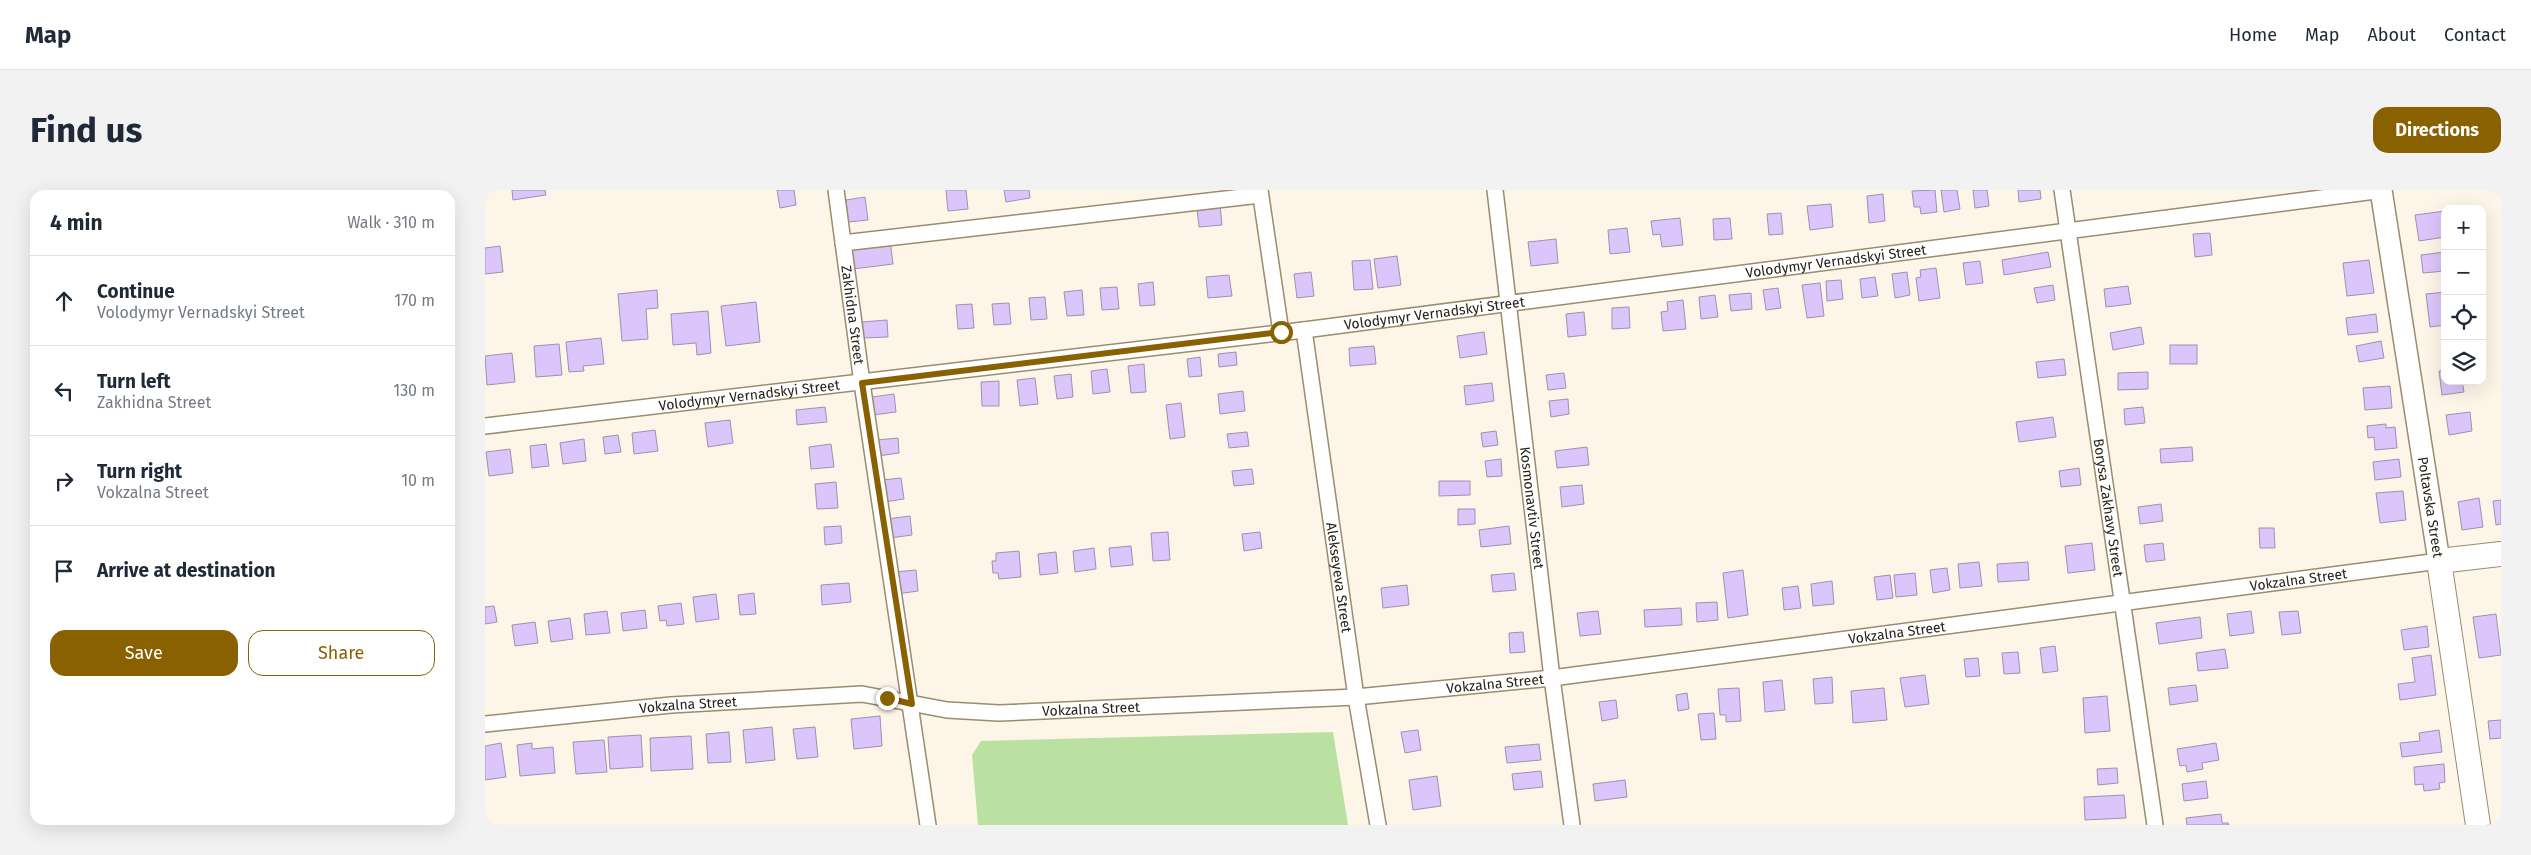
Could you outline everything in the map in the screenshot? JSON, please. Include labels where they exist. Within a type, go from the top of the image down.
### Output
[{"type":"main road","name":"Poltavska Street","points":[[2381,190],[2478,825]]},
{"type":"main road","name":"Vokzalna Street","points":[[2439,561],[2501,554]]},
{"type":"street","name":"Zakhidna Street","points":[[836,190],[862,383],[912,704],[928,825]]},
{"type":"street","name":"Kosmonavtiv Street","points":[[1495,190],[1552,678],[1572,825]]},
{"type":"street","name":"Borysa Zakhavy Street","points":[[2061,190],[2155,825]]},
{"type":"street","name":"Volodymyr Vernadskyi Street","points":[[485,426],[1304,330],[2381,190]]},
{"type":"street","points":[[843,243],[1260,193],[1281,332]]},
{"type":"street","name":"Alekseyeva Street","points":[[1304,330],[1356,697],[1378,825]]},
{"type":"street","name":"Vokzalna Street","points":[[485,724],[671,705],[862,694],[947,710],[999,713],[1356,697],[1552,678],[2439,561]]},
{"type":"green space","points":[[1333,732],[1348,825],[978,825],[972,755],[981,741]]},
{"type":"building","points":[[512,190],[545,190],[546,195],[513,200]]},
{"type":"building","points":[[777,190],[794,190],[796,205],[780,208]]},
{"type":"building","points":[[946,190],[966,190],[968,209],[948,211]]},
{"type":"building","points":[[1004,190],[1029,190],[1030,198],[1006,202]]},
{"type":"building","points":[[1935,190],[1937,212],[1921,214],[1920,207],[1914,207],[1912,191]]},
{"type":"building","points":[[1941,190],[1957,190],[1960,209],[1944,212]]},
{"type":"building","points":[[1973,190],[1987,190],[1989,206],[1975,208]]},
{"type":"building","points":[[2018,190],[2040,190],[2041,199],[2019,202]]},
{"type":"building","points":[[1883,194],[1885,221],[1869,223],[1867,196]]},
{"type":"building","points":[[865,197],[868,220],[848,222],[846,200]]},
{"type":"building","points":[[1831,204],[1833,227],[1810,230],[1807,206]]},
{"type":"building","points":[[1220,205],[1222,225],[1199,227],[1197,208]]},
{"type":"building","points":[[2441,212],[2441,238],[2419,241],[2415,215]]},
{"type":"building","points":[[1781,213],[1783,234],[1769,235],[1767,214]]},
{"type":"building","points":[[1680,218],[1683,245],[1662,247],[1660,234],[1653,235],[1651,221]]},
{"type":"building","points":[[1730,218],[1732,239],[1714,240],[1713,219]]},
{"type":"building","points":[[1627,228],[1630,252],[1610,254],[1608,230]]},
{"type":"building","points":[[2210,233],[2212,255],[2195,257],[2193,234]]},
{"type":"building","points":[[1556,239],[1558,263],[1531,266],[1528,242]]},
{"type":"building","points":[[890,240],[893,264],[853,269],[851,245]]},
{"type":"building","points":[[500,246],[503,272],[485,274],[485,248]]},
{"type":"building","points":[[2048,252],[2051,267],[2004,275],[2002,260]]},
{"type":"building","points":[[2441,252],[2441,271],[2423,273],[2421,255]]},
{"type":"building","points":[[1397,256],[1401,285],[1378,288],[1374,259]]},
{"type":"building","points":[[1370,260],[1373,289],[1354,290],[1352,261]]},
{"type":"building","points":[[2369,260],[2374,293],[2347,296],[2343,263]]},
{"type":"building","points":[[1980,261],[1983,283],[1966,285],[1963,263]]},
{"type":"building","points":[[1936,268],[1940,298],[1919,301],[1916,278],[1921,277],[1920,270]]},
{"type":"building","points":[[1311,272],[1314,296],[1297,298],[1294,274]]},
{"type":"building","points":[[1907,272],[1910,295],[1895,298],[1892,274]]},
{"type":"building","points":[[1229,275],[1232,296],[1208,298],[1206,277]]},
{"type":"building","points":[[1875,277],[1878,296],[1862,298],[1860,279]]},
{"type":"building","points":[[1841,280],[1843,299],[1827,301],[1826,281]]},
{"type":"building","points":[[1153,282],[1155,305],[1140,306],[1138,284]]},
{"type":"building","points":[[1820,283],[1824,316],[1807,318],[1802,285]]},
{"type":"building","points":[[2053,285],[2055,300],[2037,303],[2034,288]]},
{"type":"building","points":[[2128,286],[2131,304],[2106,307],[2104,289]]},
{"type":"building","points":[[1117,287],[1119,309],[1102,310],[1100,288]]},
{"type":"building","points":[[1778,288],[1781,308],[1766,310],[1763,290]]},
{"type":"building","points":[[657,290],[658,308],[646,309],[648,339],[622,341],[618,294]]},
{"type":"building","points":[[1082,290],[1084,315],[1067,316],[1064,292]]},
{"type":"building","points":[[2441,292],[2441,326],[2430,327],[2426,294]]},
{"type":"building","points":[[1751,293],[1752,309],[1731,311],[1729,295]]},
{"type":"building","points":[[1715,295],[1718,317],[1701,319],[1699,297]]},
{"type":"building","points":[[1045,297],[1047,319],[1031,320],[1029,298]]},
{"type":"building","points":[[1683,300],[1686,329],[1663,331],[1661,312],[1668,311],[1667,302]]},
{"type":"building","points":[[756,302],[760,342],[726,346],[721,306]]},
{"type":"building","points":[[1009,303],[1011,324],[994,325],[992,304]]},
{"type":"building","points":[[972,304],[974,328],[958,329],[956,305]]},
{"type":"building","points":[[1629,307],[1630,328],[1612,329],[1612,308]]},
{"type":"building","points":[[708,311],[711,353],[697,355],[696,343],[673,345],[671,314]]},
{"type":"building","points":[[1584,312],[1586,335],[1568,337],[1566,314]]},
{"type":"building","points":[[2376,314],[2378,332],[2348,335],[2346,318]]},
{"type":"building","points":[[887,320],[888,337],[863,338],[862,322]]},
{"type":"building","points":[[2141,327],[2144,344],[2113,350],[2110,333]]},
{"type":"building","points":[[1484,332],[1487,354],[1460,358],[1457,336]]},
{"type":"building","points":[[601,338],[604,364],[583,366],[584,371],[569,372],[566,342]]},
{"type":"building","points":[[2381,341],[2384,358],[2359,362],[2356,346]]},
{"type":"building","points":[[559,344],[562,375],[536,377],[534,346]]},
{"type":"building","points":[[2170,345],[2197,345],[2197,364],[2170,364]]},
{"type":"building","points":[[1374,346],[1376,364],[1350,366],[1349,348]]},
{"type":"building","points":[[1236,352],[1237,365],[1219,367],[1218,354]]},
{"type":"building","points":[[512,353],[515,382],[487,385],[485,356]]},
{"type":"building","points":[[1200,357],[1202,376],[1189,377],[1187,359]]},
{"type":"building","points":[[2064,359],[2066,375],[2038,378],[2036,362]]},
{"type":"building","points":[[1144,364],[1146,392],[1131,393],[1128,366]]},
{"type":"building","points":[[1107,369],[1110,392],[1093,394],[1091,371]]},
{"type":"building","points":[[2439,371],[2441,371],[2441,385],[2463,385],[2464,392],[2442,395]]},
{"type":"building","points":[[2148,372],[2148,389],[2118,390],[2118,373]]},
{"type":"building","points":[[1564,373],[1566,388],[1548,390],[1546,375]]},
{"type":"building","points":[[1071,374],[1073,397],[1057,399],[1054,376]]},
{"type":"building","points":[[1035,378],[1038,404],[1020,406],[1017,380]]},
{"type":"building","points":[[999,381],[999,406],[982,406],[981,382]]},
{"type":"building","points":[[1492,383],[1494,401],[1466,405],[1464,386]]},
{"type":"building","points":[[2390,386],[2392,408],[2365,410],[2363,388]]},
{"type":"building","points":[[1243,391],[1245,411],[1220,414],[1218,394]]},
{"type":"building","points":[[894,394],[896,412],[873,415],[872,397]]},
{"type":"building","points":[[1568,399],[1569,414],[1551,417],[1549,401]]},
{"type":"building","points":[[1181,403],[1185,437],[1170,439],[1166,405]]},
{"type":"building","points":[[825,407],[827,422],[797,425],[796,410]]},
{"type":"building","points":[[2143,407],[2145,423],[2125,425],[2124,409]]},
{"type":"building","points":[[2470,412],[2472,431],[2449,435],[2446,415]]},
{"type":"building","points":[[2053,417],[2056,437],[2019,442],[2016,422]]},
{"type":"building","points":[[730,420],[733,443],[708,447],[705,423]]},
{"type":"building","points":[[2386,424],[2386,428],[2395,427],[2397,448],[2375,450],[2374,437],[2368,438],[2367,426]]},
{"type":"building","points":[[655,430],[658,451],[634,454],[632,433]]},
{"type":"building","points":[[1496,431],[1498,445],[1483,447],[1481,433]]},
{"type":"building","points":[[1247,432],[1249,446],[1229,448],[1227,434]]},
{"type":"building","points":[[618,435],[621,452],[605,454],[603,437]]},
{"type":"building","points":[[898,438],[899,453],[878,456],[877,440]]},
{"type":"building","points":[[584,439],[586,461],[563,464],[560,443]]},
{"type":"building","points":[[546,444],[549,466],[532,468],[530,446]]},
{"type":"building","points":[[831,444],[834,467],[811,469],[809,447]]},
{"type":"building","points":[[1587,447],[1589,465],[1557,468],[1555,451]]},
{"type":"building","points":[[2192,447],[2193,461],[2161,463],[2160,449]]},
{"type":"building","points":[[510,449],[513,473],[489,476],[486,452]]},
{"type":"building","points":[[1501,459],[1502,476],[1487,477],[1485,461]]},
{"type":"building","points":[[2399,459],[2401,477],[2375,480],[2373,462]]},
{"type":"building","points":[[2079,468],[2081,485],[2061,487],[2059,471]]},
{"type":"building","points":[[1252,469],[1254,484],[1234,486],[1232,471]]},
{"type":"building","points":[[901,478],[904,499],[884,502],[882,480]]},
{"type":"building","points":[[1439,481],[1470,481],[1470,495],[1439,496]]},
{"type":"building","points":[[836,482],[838,508],[817,509],[815,484]]},
{"type":"building","points":[[1582,485],[1584,504],[1562,507],[1560,487]]},
{"type":"building","points":[[2403,491],[2406,520],[2380,523],[2376,493]]},
{"type":"building","points":[[2479,498],[2483,527],[2462,530],[2458,502]]},
{"type":"building","points":[[2501,500],[2501,524],[2496,525],[2493,501]]},
{"type":"building","points":[[2161,504],[2163,521],[2140,524],[2138,507]]},
{"type":"building","points":[[1458,509],[1475,509],[1475,524],[1458,525]]},
{"type":"building","points":[[910,516],[912,535],[890,538],[887,519]]},
{"type":"building","points":[[841,526],[842,543],[825,545],[824,527]]},
{"type":"building","points":[[1509,526],[1511,544],[1481,547],[1479,530]]},
{"type":"building","points":[[2259,528],[2274,528],[2275,548],[2260,548]]},
{"type":"building","points":[[1168,532],[1170,560],[1153,561],[1151,533]]},
{"type":"building","points":[[1260,532],[1262,548],[1244,551],[1242,534]]},
{"type":"building","points":[[2092,543],[2095,570],[2068,573],[2065,546]]},
{"type":"building","points":[[2163,543],[2165,560],[2146,562],[2144,545]]},
{"type":"building","points":[[1131,546],[1133,565],[1111,567],[1109,548]]},
{"type":"building","points":[[1094,548],[1096,569],[1075,572],[1073,551]]},
{"type":"building","points":[[1019,551],[1021,577],[999,579],[998,573],[993,573],[992,561],[996,561],[996,553]]},
{"type":"building","points":[[1056,552],[1058,573],[1040,575],[1038,554]]},
{"type":"building","points":[[1979,562],[1982,586],[1960,588],[1958,564]]},
{"type":"building","points":[[2028,562],[2029,580],[1998,582],[1997,564]]},
{"type":"building","points":[[1947,568],[1950,590],[1933,593],[1930,570]]},
{"type":"building","points":[[916,570],[918,591],[897,594],[895,572]]},
{"type":"building","points":[[1743,570],[1748,615],[1728,618],[1723,573]]},
{"type":"building","points":[[1514,573],[1516,590],[1493,592],[1491,575]]},
{"type":"building","points":[[1915,573],[1917,595],[1896,597],[1894,575]]},
{"type":"building","points":[[1890,575],[1893,598],[1877,600],[1874,577]]},
{"type":"building","points":[[1832,581],[1834,604],[1813,606],[1811,584]]},
{"type":"building","points":[[849,583],[851,602],[822,605],[821,585]]},
{"type":"building","points":[[1407,585],[1409,605],[1383,608],[1381,588]]},
{"type":"building","points":[[1798,586],[1801,608],[1784,610],[1782,588]]},
{"type":"building","points":[[754,593],[756,614],[740,615],[738,595]]},
{"type":"building","points":[[716,594],[719,619],[696,622],[693,597]]},
{"type":"building","points":[[1717,602],[1718,620],[1697,622],[1696,603]]},
{"type":"building","points":[[681,603],[684,624],[667,626],[666,620],[660,621],[658,606]]},
{"type":"building","points":[[494,606],[497,622],[485,624],[485,607]]},
{"type":"building","points":[[1681,608],[1682,625],[1645,627],[1644,610]]},
{"type":"building","points":[[645,610],[647,628],[623,631],[621,613]]},
{"type":"building","points":[[607,611],[610,633],[586,635],[584,614]]},
{"type":"building","points":[[1598,611],[1601,634],[1580,636],[1577,613]]},
{"type":"building","points":[[2251,611],[2254,633],[2230,636],[2227,614]]},
{"type":"building","points":[[2298,611],[2301,633],[2282,635],[2279,612]]},
{"type":"building","points":[[2496,614],[2501,655],[2479,658],[2473,617]]},
{"type":"building","points":[[2200,617],[2202,638],[2159,644],[2156,623]]},
{"type":"building","points":[[570,618],[573,639],[551,642],[548,621]]},
{"type":"building","points":[[535,622],[538,643],[515,646],[512,625]]},
{"type":"building","points":[[2427,626],[2429,647],[2404,650],[2401,630]]},
{"type":"building","points":[[1523,632],[1525,652],[1510,653],[1509,633]]},
{"type":"building","points":[[2055,646],[2058,671],[2043,673],[2040,648]]},
{"type":"building","points":[[2225,649],[2228,668],[2198,671],[2196,653]]},
{"type":"building","points":[[2018,652],[2020,673],[2004,674],[2002,653]]},
{"type":"building","points":[[2431,655],[2436,695],[2400,700],[2398,684],[2415,682],[2412,658]]},
{"type":"building","points":[[1978,658],[1980,676],[1966,677],[1964,659]]},
{"type":"building","points":[[1925,675],[1929,704],[1905,707],[1900,678]]},
{"type":"building","points":[[1832,677],[1833,703],[1815,704],[1813,679]]},
{"type":"building","points":[[1782,680],[1785,710],[1765,712],[1763,682]]},
{"type":"building","points":[[2196,685],[2198,701],[2170,705],[2168,688]]},
{"type":"building","points":[[1739,688],[1741,721],[1726,722],[1726,715],[1720,715],[1718,689]]},
{"type":"building","points":[[1884,688],[1887,720],[1853,723],[1851,691]]},
{"type":"building","points":[[1687,693],[1689,709],[1678,711],[1676,695]]},
{"type":"building","points":[[2107,696],[2110,731],[2085,733],[2083,698]]},
{"type":"building","points":[[1616,700],[1618,718],[1602,721],[1599,702]]},
{"type":"building","points":[[1714,713],[1716,739],[1701,740],[1698,714]]},
{"type":"building","points":[[880,716],[882,746],[854,749],[851,719]]},
{"type":"building","points":[[2501,720],[2501,738],[2490,739],[2488,721]]},
{"type":"building","points":[[772,727],[775,760],[746,763],[743,730]]},
{"type":"building","points":[[815,727],[818,757],[797,759],[793,729]]},
{"type":"building","points":[[1418,730],[1421,750],[1405,753],[1401,732]]},
{"type":"building","points":[[2439,730],[2442,752],[2402,757],[2400,743],[2420,741],[2419,733]]},
{"type":"building","points":[[729,732],[731,762],[708,763],[706,734]]},
{"type":"building","points":[[641,735],[643,767],[610,769],[608,737]]},
{"type":"building","points":[[691,736],[693,769],[651,771],[650,738]]},
{"type":"building","points":[[604,740],[607,772],[576,774],[573,742]]},
{"type":"building","points":[[501,743],[506,777],[485,780],[485,746]]},
{"type":"building","points":[[532,743],[532,749],[553,747],[555,773],[520,776],[517,745]]},
{"type":"building","points":[[2216,743],[2219,760],[2202,763],[2203,769],[2187,772],[2186,765],[2180,766],[2177,749]]},
{"type":"building","points":[[1539,744],[1541,760],[1507,763],[1505,747]]},
{"type":"building","points":[[2444,764],[2445,782],[2439,783],[2440,789],[2424,791],[2423,784],[2415,785],[2414,767]]},
{"type":"building","points":[[2117,768],[2118,783],[2098,785],[2097,769]]},
{"type":"building","points":[[1541,771],[1543,787],[1514,790],[1512,774]]},
{"type":"building","points":[[1437,776],[1441,806],[1413,810],[1409,780]]},
{"type":"building","points":[[1625,780],[1627,797],[1595,801],[1593,784]]},
{"type":"building","points":[[2206,781],[2208,798],[2184,801],[2182,784]]},
{"type":"building","points":[[2124,795],[2126,818],[2085,820],[2084,797]]},
{"type":"building","points":[[2221,814],[2222,823],[2228,823],[2229,825],[2187,825],[2186,818]]},
{"type":"route","points":[[887,698],[912,704],[862,383],[1281,332]]}]
